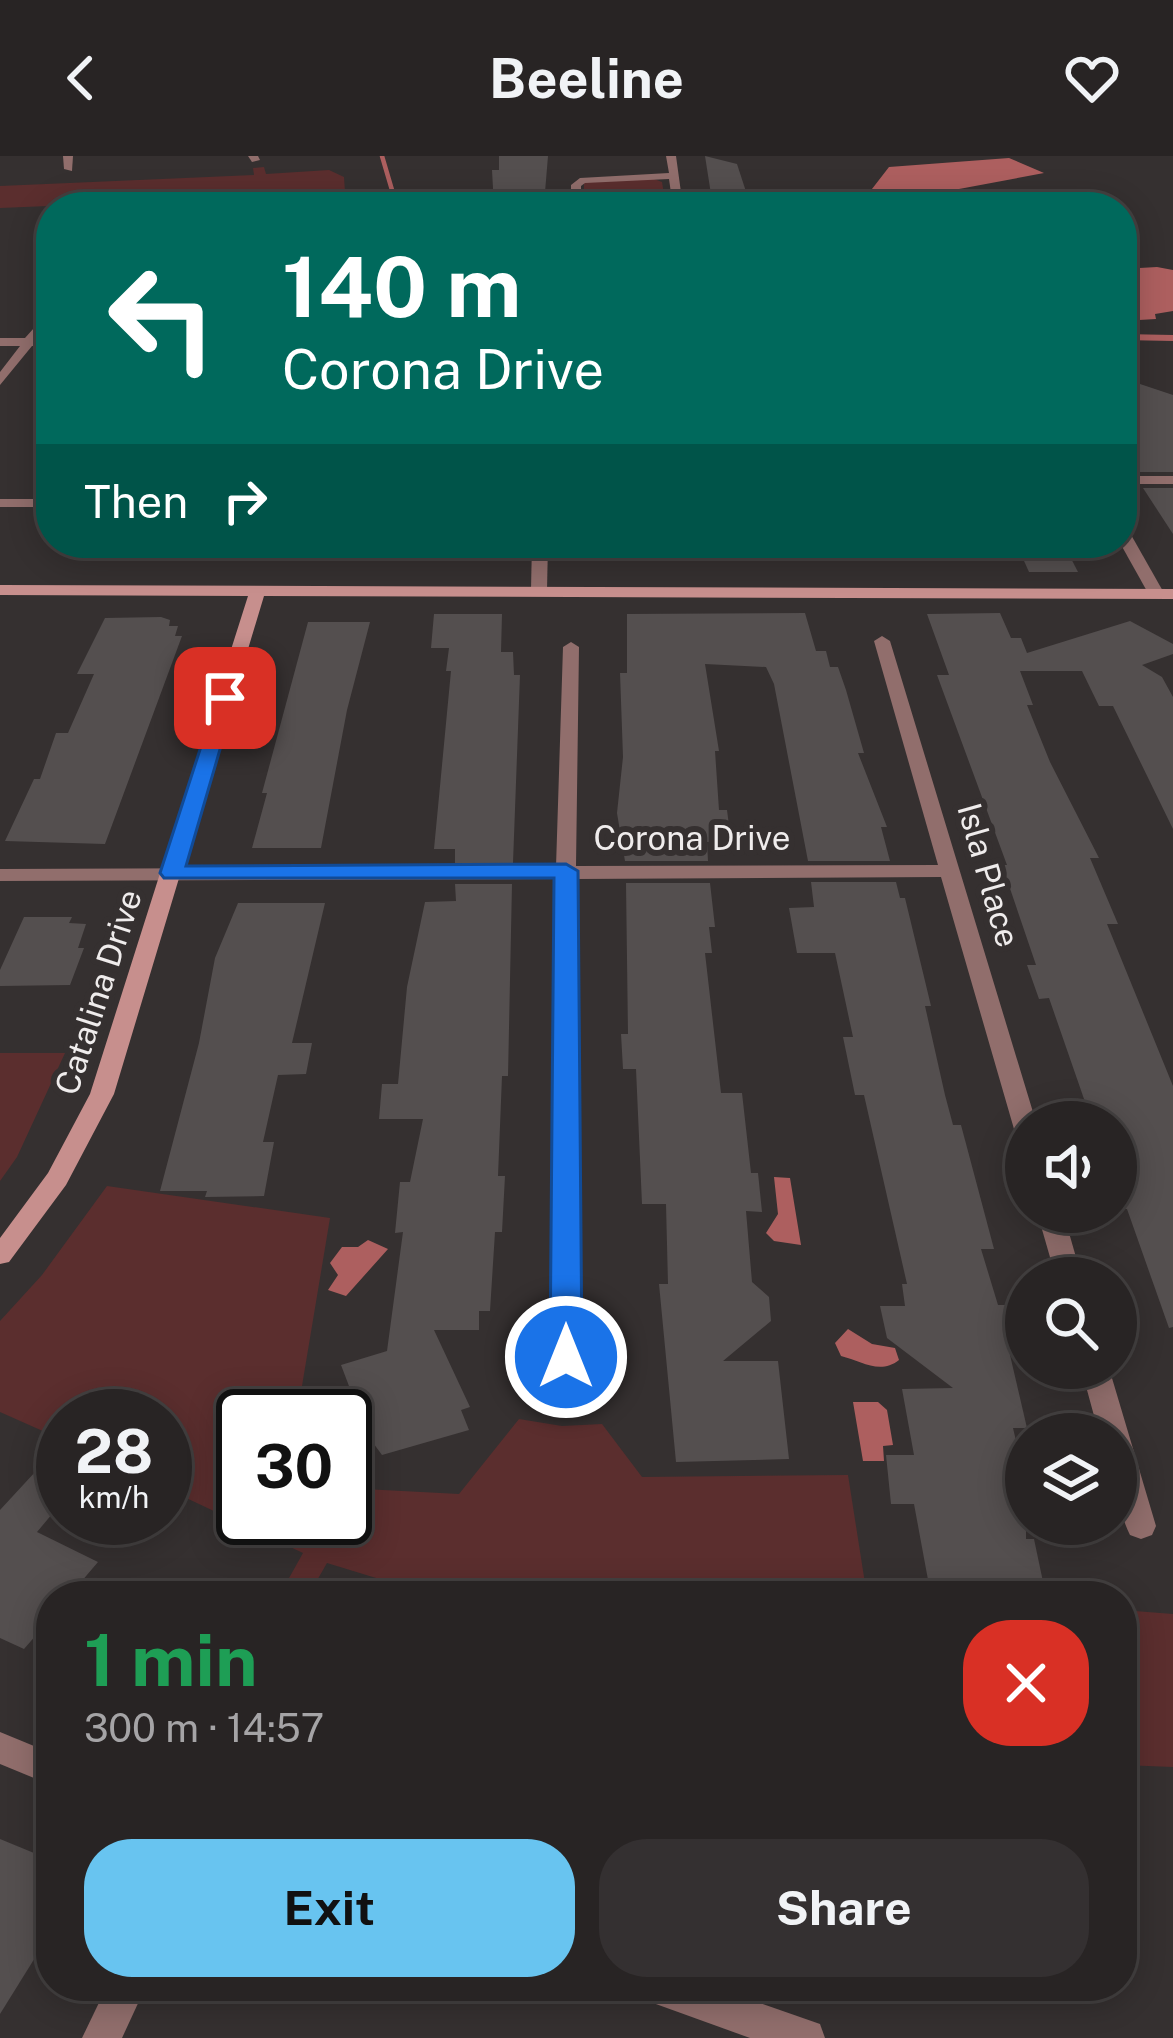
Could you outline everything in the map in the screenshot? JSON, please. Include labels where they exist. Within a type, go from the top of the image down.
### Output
[{"type":"street","points":[[68,156],[69,170]]},
{"type":"street","points":[[671,156],[675,192]]},
{"type":"street","points":[[590,166],[600,176]]},
{"type":"street","points":[[576,192],[576,185],[600,176],[672,176]]},
{"type":"street","points":[[0,381],[36,332]]},
{"type":"street","points":[[0,342],[36,342]]},
{"type":"street","points":[[1137,480],[1173,480]]},
{"type":"street","points":[[0,503],[36,503]]},
{"type":"street","points":[[1137,555],[1164,594]]},
{"type":"street","points":[[539,590],[540,558]]},
{"type":"street","points":[[0,590],[1164,594]]},
{"type":"street","name":"Catalina Drive","points":[[0,1255],[47,1195],[84,1135],[114,1059],[257,591]]},
{"type":"street","name":"Isla Place","points":[[882,641],[1018,1101]]},
{"type":"street","points":[[566,1357],[566,871],[572,647]]},
{"type":"street","name":"Corona Drive","points":[[0,874],[951,871]]},
{"type":"street","points":[[1137,1512],[1141,1526]]},
{"type":"street","points":[[0,1748],[36,1763]]},
{"type":"street","points":[[100,2038],[120,2001]]},
{"type":"street","points":[[699,2001],[806,2038]]},
{"type":"shaded area","points":[[1009,158],[1044,173],[957,192],[870,192],[889,167]]},
{"type":"shaded area","points":[[264,167],[266,174],[329,170],[344,177],[345,192],[36,192],[36,206],[0,208],[0,186],[254,175],[253,168]]},
{"type":"shaded area","points":[[654,179],[662,182],[664,192],[584,192],[584,182]]},
{"type":"shaded area","points":[[1137,268],[1173,270],[1173,311],[1137,320]]},
{"type":"shaded area","points":[[0,1053],[65,1053],[17,1157],[0,1181]]},
{"type":"shaded area","points":[[774,1177],[790,1178],[801,1245],[774,1241],[766,1233],[778,1214]]},
{"type":"shaded area","points":[[107,1186],[330,1218],[302,1389],[216,1389],[216,1512],[192,1501],[192,1389],[36,1389],[36,1428],[0,1412],[0,1321],[42,1275]]},
{"type":"shaded area","points":[[368,1240],[388,1249],[346,1296],[328,1290],[338,1275],[330,1263],[342,1247],[358,1247]]},
{"type":"shaded area","points":[[848,1329],[872,1344],[895,1348],[899,1360],[878,1367],[841,1356],[835,1343]]},
{"type":"shaded area","points":[[853,1402],[878,1402],[887,1410],[893,1445],[883,1446],[884,1461],[863,1461]]},
{"type":"shaded area","points":[[519,1419],[562,1426],[602,1424],[642,1477],[848,1475],[865,1581],[386,1581],[327,1563],[317,1581],[287,1581],[303,1553],[286,1545],[372,1545],[372,1489],[459,1494]]},
{"type":"shaded area","points":[[1137,1611],[1173,1614],[1173,1767],[1137,1766]]},
{"type":"building","points":[[499,156],[548,156],[545,192],[493,192],[492,170],[499,170]]},
{"type":"building","points":[[705,156],[737,164],[746,192],[711,192]]},
{"type":"building","points":[[1137,383],[1173,395],[1173,472],[1137,472]]},
{"type":"building","points":[[1143,488],[1173,488],[1173,534]]},
{"type":"building","points":[[1023,558],[1071,558],[1078,572],[1029,572]]},
{"type":"building","points":[[805,613],[816,651],[826,651],[830,667],[838,667],[846,690],[864,753],[858,753],[887,827],[881,827],[890,861],[808,861],[774,684],[766,667],[705,664],[719,751],[715,751],[719,810],[727,810],[731,841],[707,842],[708,861],[625,861],[617,813],[623,757],[620,673],[627,673],[627,614]]},
{"type":"building","points":[[1000,613],[1011,638],[1021,638],[1027,653],[1130,621],[1173,644],[1173,654],[1142,665],[1162,677],[1173,697],[1173,829],[1113,706],[1099,706],[1082,671],[1020,671],[1033,705],[1027,705],[1050,762],[1099,858],[1090,858],[1118,924],[1107,924],[1173,1086],[1173,1327],[1169,1328],[1135,1233],[1137,1101],[1085,1101],[1049,998],[1039,999],[1027,965],[1036,965],[1002,865],[1007,865],[937,675],[949,675],[927,614]]},
{"type":"building","points":[[434,614],[502,614],[501,652],[513,652],[514,675],[520,675],[513,863],[455,863],[455,849],[434,849],[451,671],[446,671],[449,648],[431,648]]},
{"type":"building","points":[[105,618],[170,620],[169,626],[178,626],[175,636],[182,636],[105,844],[5,841],[34,779],[40,779],[56,733],[68,733],[94,674],[77,674]]},
{"type":"building","points":[[308,622],[370,622],[347,710],[321,848],[252,848],[267,793],[262,793]]},
{"type":"building","points":[[811,882],[896,882],[900,898],[905,898],[931,1006],[925,1006],[945,1095],[953,1125],[961,1125],[994,1249],[981,1249],[998,1305],[1005,1305],[1005,1389],[1018,1389],[1024,1413],[1005,1413],[1005,1545],[1035,1545],[1043,1581],[928,1581],[914,1504],[891,1504],[886,1455],[914,1455],[902,1389],[953,1388],[887,1338],[880,1306],[905,1306],[902,1284],[907,1284],[864,1095],[855,1095],[843,1037],[853,1037],[835,953],[797,953],[789,908],[814,907]]},
{"type":"building","points":[[626,883],[710,883],[715,927],[709,927],[712,953],[705,953],[721,1093],[742,1093],[751,1173],[758,1173],[762,1212],[746,1211],[752,1282],[769,1297],[771,1321],[723,1361],[778,1361],[789,1459],[676,1462],[659,1284],[668,1284],[666,1204],[642,1204],[636,1069],[623,1069],[621,1034],[628,1034]]},
{"type":"building","points":[[455,884],[512,884],[508,1076],[502,1076],[498,1176],[505,1176],[502,1232],[495,1232],[490,1311],[479,1311],[479,1330],[434,1330],[470,1407],[461,1410],[469,1430],[382,1455],[372,1441],[372,1389],[350,1389],[341,1365],[387,1351],[403,1232],[395,1233],[400,1182],[410,1182],[423,1119],[379,1119],[382,1084],[398,1084],[407,987],[425,902],[456,901]]},
{"type":"building","points":[[238,903],[325,903],[292,1043],[312,1043],[306,1074],[278,1075],[263,1142],[274,1142],[264,1196],[205,1197],[207,1191],[160,1191],[199,1043],[215,958]]},
{"type":"building","points":[[24,917],[72,917],[69,923],[86,924],[78,948],[84,948],[70,985],[0,986],[0,970]]},
{"type":"building","points":[[36,1471],[36,1545],[63,1545],[98,1562],[82,1581],[36,1581],[36,1635],[24,1649],[0,1638],[0,1510]]},
{"type":"building","points":[[0,1839],[36,1854],[36,1956],[0,2014]]},
{"type":"waterway","points":[[382,156],[393,192]]},
{"type":"waterway","points":[[1137,337],[1173,338]]},
{"type":"route","points":[[225,698],[172,873],[566,871],[566,1357]]}]
